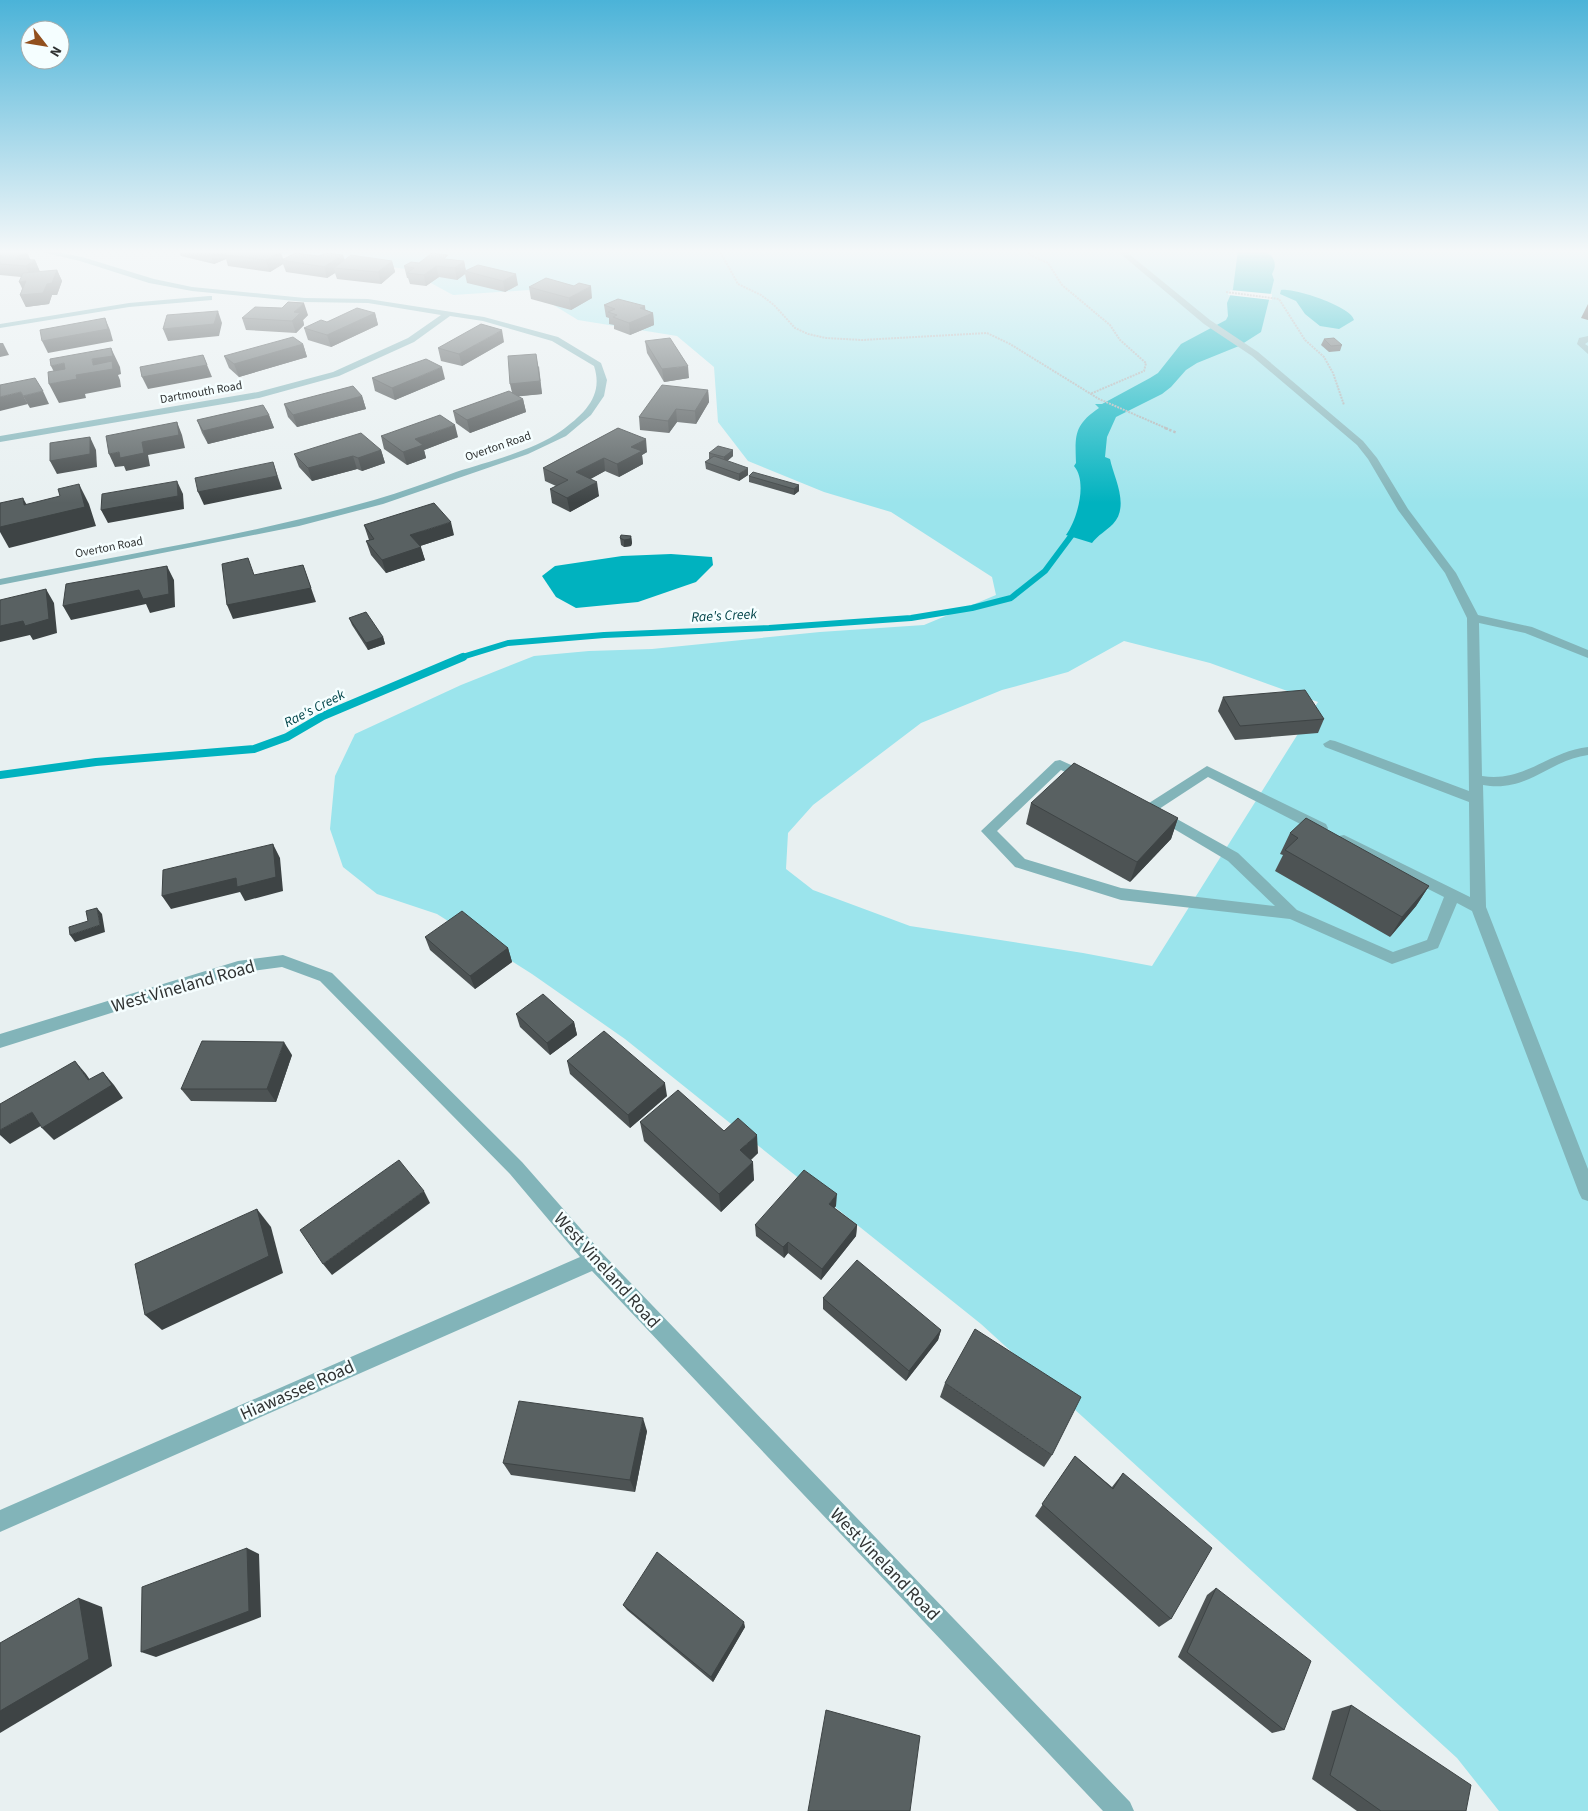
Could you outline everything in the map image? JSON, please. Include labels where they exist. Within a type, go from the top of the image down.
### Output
[{"type":"street","name":"Dartmouth Road","points":[[0,439],[259,395],[336,374],[412,340],[420,335]]},
{"type":"street","name":"Overton Road","points":[[0,582],[244,535],[379,502],[525,452],[563,434],[588,413],[599,396],[603,380],[598,365],[582,353],[555,338],[543,335]]},
{"type":"street","points":[[1226,335],[1255,354],[1366,450],[1403,510],[1450,573],[1473,618],[1478,908],[1588,1193]]},
{"type":"street","points":[[1588,339],[1582,340],[1580,344],[1588,350]]},
{"type":"street","points":[[1473,618],[1528,630],[1588,654]]},
{"type":"street","points":[[1330,744],[1476,799]]},
{"type":"street","points":[[1476,779],[1499,783],[1506,782],[1580,752],[1588,751]]},
{"type":"street","points":[[1100,784],[1060,764],[988,831],[1020,863],[1121,894],[1292,914],[1392,958],[1433,944],[1452,894]]},
{"type":"street","points":[[1149,809],[1207,771],[1478,908]]},
{"type":"street","points":[[1125,796],[1233,857],[1292,914]]},
{"type":"street","name":"West Vineland Road","points":[[0,1041],[238,966],[283,961],[326,977],[516,1168],[595,1260],[1121,1811]]},
{"type":"street","name":"Hiawassee Road","points":[[0,1520],[595,1260]]},
{"type":"path","points":[[810,335],[826,338],[862,340],[960,335]]},
{"type":"path","points":[[990,335],[1010,344],[1089,394],[1177,433]]},
{"type":"path","points":[[1089,394],[1144,372],[1146,363],[1116,335]]},
{"type":"path","points":[[1302,335],[1324,357],[1340,390],[1345,409],[1346,432]]},
{"type":"shaded area","points":[[668,335],[1588,335],[1588,1811],[1499,1811],[1457,1758],[981,1324],[625,1039],[532,974],[437,914],[377,894],[343,867],[330,829],[335,776],[355,734],[461,685],[534,656],[589,651],[652,649],[820,632],[924,625],[996,595],[992,577],[891,512],[824,492],[748,461],[718,422],[714,367],[677,336]],"holes":[[[1124,641],[1210,663],[1318,702],[1152,966],[1083,953],[910,926],[813,890],[786,869],[788,833],[813,805],[921,723],[1002,690],[1068,672]]]},
{"type":"shaded area","points":[[1199,335],[1257,335],[1239,346],[1197,363],[1186,370],[1162,394],[1116,417],[1107,437],[1105,457],[1110,459],[1121,501],[1118,517],[1092,543],[1066,535],[1074,520],[1081,491],[1078,473],[1074,466],[1076,463],[1076,438],[1080,425],[1099,408],[1095,404],[1102,404],[1158,373],[1181,344]]},
{"type":"shaded area","points":[[671,554],[712,557],[713,565],[696,582],[638,602],[576,608],[556,597],[542,576],[555,566],[622,556]]},
{"type":"building","points":[[41,335],[78,335],[42,341]]},
{"type":"building","points":[[462,335],[494,335],[459,354],[438,348]]},
{"type":"building","points":[[293,337],[303,344],[234,364],[224,356]]},
{"type":"building","points":[[670,338],[688,366],[662,369],[645,341]]},
{"type":"building","points":[[1334,338],[1342,345],[1331,346],[1324,339]]},
{"type":"building","points":[[111,348],[113,356],[92,359],[93,365],[112,361],[113,369],[76,375],[77,379],[49,384],[48,372],[65,369],[64,363],[51,366],[50,359]]},
{"type":"building","points":[[536,354],[540,381],[510,384],[508,356]]},
{"type":"building","points":[[203,355],[207,365],[142,377],[140,367]]},
{"type":"building","points":[[426,359],[442,367],[392,388],[372,378]]},
{"type":"building","points":[[35,378],[43,391],[23,396],[21,392],[0,397],[0,385]]},
{"type":"building","points":[[662,385],[708,390],[695,411],[676,409],[668,421],[639,417]]},
{"type":"building","points":[[353,386],[362,396],[293,415],[284,404]]},
{"type":"building","points":[[509,391],[523,399],[467,420],[453,411]]},
{"type":"building","points":[[263,405],[269,415],[203,431],[197,420]]},
{"type":"building","points":[[440,415],[455,425],[415,439],[423,445],[403,452],[381,436]]},
{"type":"building","points":[[177,422],[179,435],[142,442],[144,453],[120,458],[119,452],[109,454],[106,436]]},
{"type":"building","points":[[618,428],[646,439],[631,447],[642,451],[617,464],[604,458],[576,472],[597,482],[567,498],[550,489],[568,480],[543,468]]},
{"type":"building","points":[[361,433],[381,450],[358,458],[353,456],[308,468],[294,454]]},
{"type":"building","points":[[90,437],[90,454],[50,461],[50,443]]},
{"type":"building","points":[[718,446],[733,450],[724,457],[709,453]]},
{"type":"building","points":[[714,456],[748,468],[739,474],[705,462]]},
{"type":"building","points":[[273,462],[277,476],[198,492],[195,478]]},
{"type":"building","points":[[753,472],[799,485],[794,489],[749,476]]},
{"type":"building","points":[[177,481],[178,496],[101,510],[102,494]]},
{"type":"building","points":[[79,484],[85,507],[0,527],[0,503],[23,498],[24,505],[60,496],[58,489]]},
{"type":"building","points":[[434,503],[451,522],[410,535],[421,547],[382,560],[366,541],[374,539],[364,525]]},
{"type":"building","points":[[621,535],[631,536],[630,539],[624,540],[620,538]]},
{"type":"building","points":[[248,558],[254,575],[303,565],[311,588],[227,605],[222,564]]},
{"type":"building","points":[[167,566],[169,594],[143,599],[139,590],[63,606],[66,584]]},
{"type":"building","points":[[46,589],[49,619],[25,626],[23,621],[0,626],[0,600]]},
{"type":"building","points":[[366,612],[383,637],[366,643],[349,618]]},
{"type":"building","points":[[1305,690],[1324,719],[1240,726],[1223,697]]},
{"type":"building","points":[[1074,763],[1178,818],[1137,862],[1031,803]]},
{"type":"building","points":[[1306,818],[1429,886],[1402,917],[1285,850],[1298,838],[1290,833]]},
{"type":"building","points":[[273,844],[276,877],[237,887],[236,878],[162,896],[163,870]]},
{"type":"building","points":[[97,908],[100,925],[70,935],[69,927],[88,921],[86,911]]},
{"type":"building","points":[[462,911],[508,948],[470,976],[425,937]]},
{"type":"building","points":[[543,994],[574,1022],[547,1043],[516,1014]]},
{"type":"building","points":[[604,1031],[665,1083],[628,1115],[567,1061]]},
{"type":"building","points":[[202,1041],[284,1042],[267,1089],[181,1089]]},
{"type":"building","points":[[75,1061],[88,1080],[103,1072],[112,1085],[42,1128],[32,1112],[0,1130],[0,1104]]},
{"type":"building","points":[[678,1090],[724,1131],[738,1118],[757,1135],[740,1150],[753,1162],[719,1194],[640,1122]]},
{"type":"building","points":[[399,1160],[424,1191],[323,1264],[300,1230]]},
{"type":"building","points":[[804,1170],[837,1194],[829,1204],[857,1225],[822,1269],[788,1242],[783,1247],[755,1225]]},
{"type":"building","points":[[257,1209],[269,1256],[145,1315],[135,1264]]},
{"type":"building","points":[[857,1260],[941,1330],[909,1371],[823,1298]]},
{"type":"building","points":[[975,1329],[1081,1397],[1052,1455],[945,1383]]},
{"type":"building","points":[[519,1401],[643,1418],[630,1480],[503,1463]]},
{"type":"building","points":[[1075,1456],[1113,1489],[1123,1473],[1212,1548],[1171,1619],[1042,1504]]},
{"type":"building","points":[[247,1548],[249,1611],[141,1652],[142,1587]]},
{"type":"building","points":[[657,1552],[744,1622],[711,1677],[623,1605]]},
{"type":"building","points":[[1216,1588],[1311,1661],[1284,1730],[1187,1652]]},
{"type":"building","points":[[79,1598],[89,1659],[0,1711],[0,1643]]},
{"type":"building","points":[[1351,1705],[1471,1785],[1466,1811],[1381,1811],[1330,1775]]},
{"type":"building","points":[[826,1710],[920,1736],[910,1811],[808,1811]]},
{"type":"waterway","name":"Rae's Creek","points":[[459,658],[508,643],[604,635],[769,628],[911,618],[972,608],[1011,598],[1045,571],[1077,528]]},
{"type":"waterway","name":"Rae's Creek","points":[[0,775],[96,762],[254,749],[287,737],[323,716],[463,657]]}]
